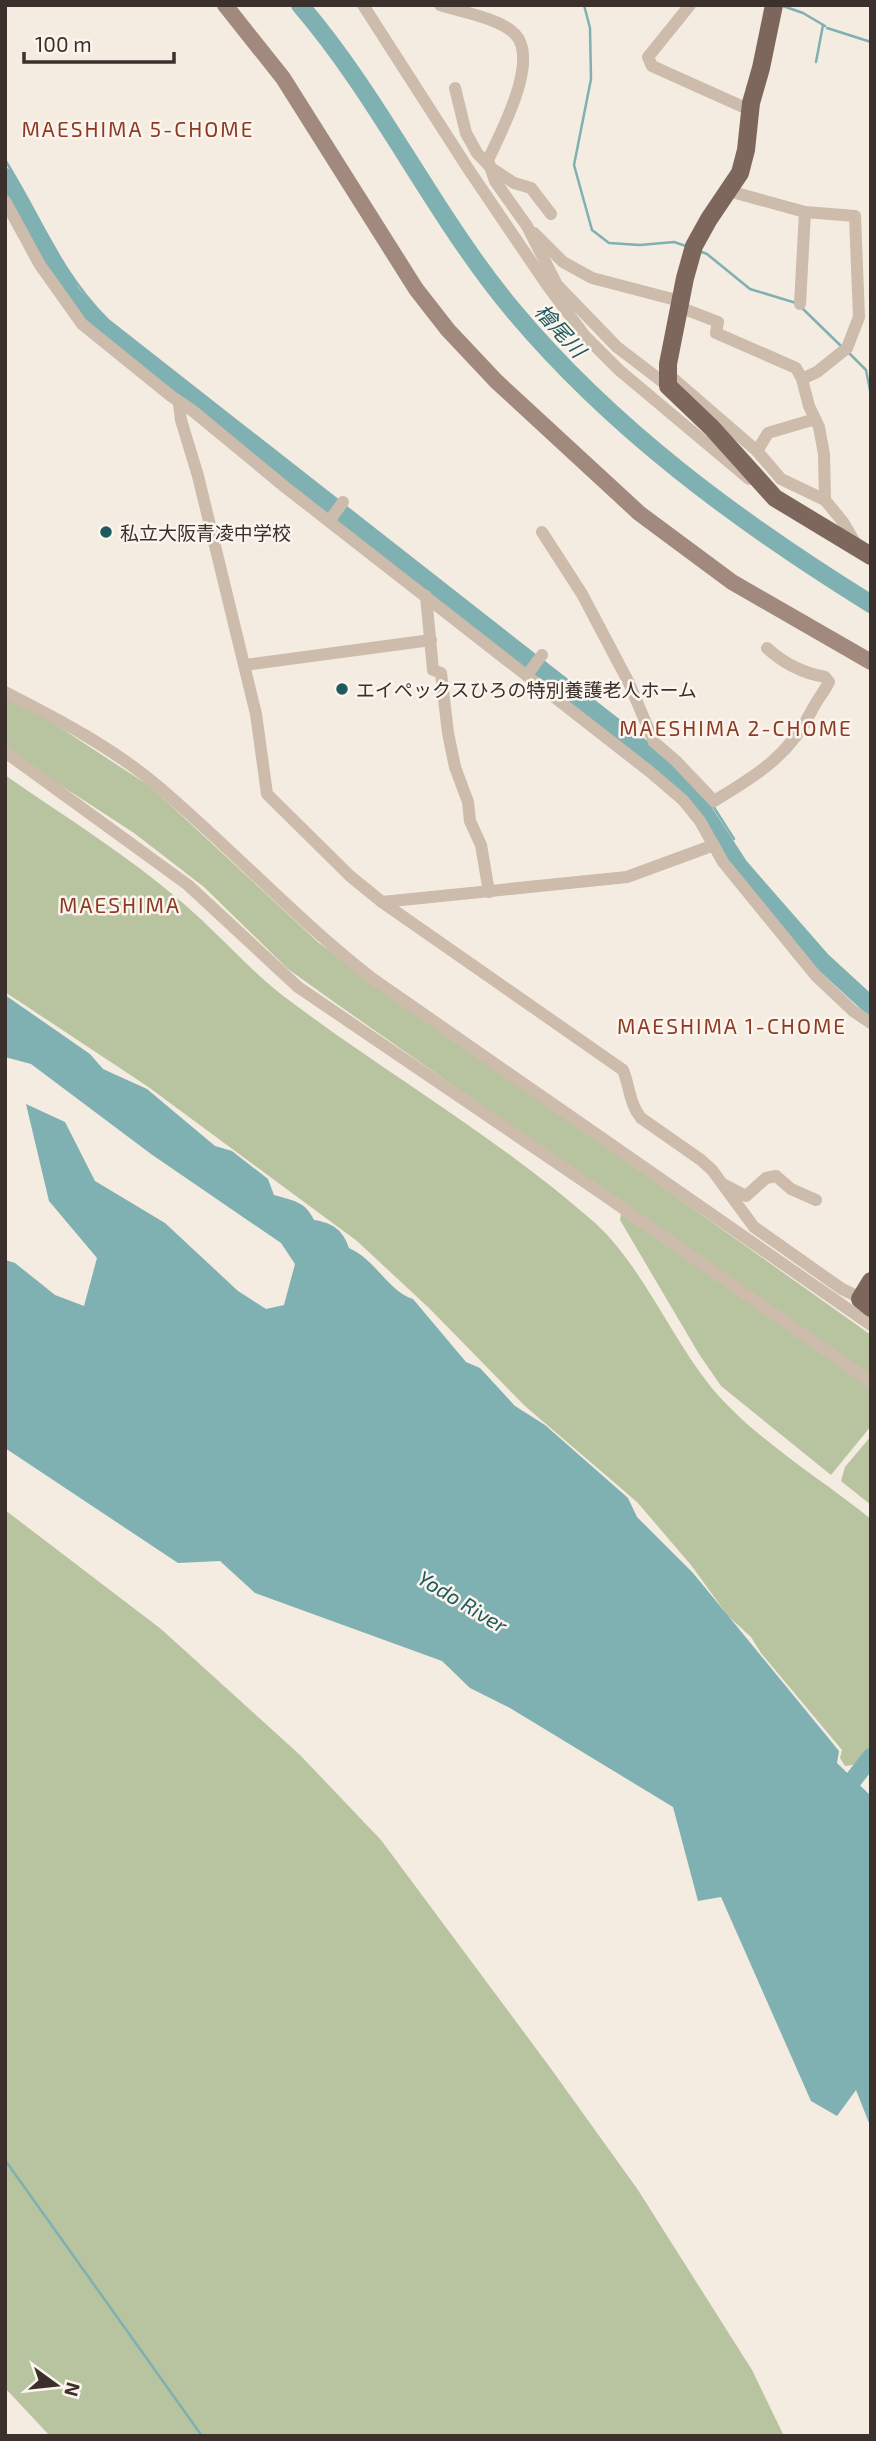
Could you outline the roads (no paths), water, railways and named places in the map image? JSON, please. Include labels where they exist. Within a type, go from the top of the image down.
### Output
[{"type":"main road","points":[[774,5],[750,110],[746,150],[740,173],[709,219],[693,249],[668,364],[668,380],[775,498],[865,553]]},
{"type":"main road","points":[[867,1303],[871,1281]]},
{"type":"street","points":[[225,5],[283,78],[416,289],[448,330],[496,381],[639,513],[732,582],[871,662]]},
{"type":"street","points":[[363,5],[469,170],[585,336],[618,370],[775,498]]},
{"type":"street","points":[[440,5],[507,28],[516,35],[524,48],[524,66],[508,118],[488,160],[495,181],[527,226],[558,285],[617,347],[668,380],[757,451],[781,479],[825,500],[865,553]]},
{"type":"street","points":[[690,5],[648,57],[652,66],[750,110]]},
{"type":"street","points":[[455,88],[466,133],[477,153],[491,168],[514,183],[531,188],[551,214]]},
{"type":"street","points":[[729,191],[805,212],[855,216],[859,317],[847,348],[817,372],[802,379]]},
{"type":"street","points":[[5,201],[40,265],[82,324],[649,771],[682,800],[700,821],[723,862],[816,976],[871,1024]]},
{"type":"street","points":[[800,304],[805,212]]},
{"type":"street","points":[[527,226],[563,262],[592,278],[680,304],[718,322],[716,333],[796,368],[802,379],[824,454],[825,500]]},
{"type":"street","points":[[179,403],[181,420],[198,476],[256,713],[267,794],[350,876],[382,902],[623,1070],[634,1110],[641,1118],[701,1160],[754,1227]]},
{"type":"street","points":[[757,451],[768,433],[815,419]]},
{"type":"street","points":[[330,520],[343,502]]},
{"type":"street","points":[[542,532],[582,594],[629,683],[654,742],[677,761],[714,801],[759,775],[788,747],[829,682],[825,677],[808,674],[777,657],[767,648]]},
{"type":"street","points":[[426,596],[433,670],[441,673],[447,733],[455,767],[468,802],[470,821],[481,845],[489,891]]},
{"type":"street","points":[[245,665],[431,640]]},
{"type":"street","points":[[527,676],[542,655]]},
{"type":"street","points":[[5,692],[51,715],[158,786],[306,923],[373,979],[871,1325]]},
{"type":"street","points":[[5,752],[188,885],[298,987],[604,1195],[871,1382]]},
{"type":"street","points":[[682,800],[698,785]]},
{"type":"street","points":[[382,902],[627,877],[714,845]]},
{"type":"street","points":[[722,1184],[746,1196],[766,1178],[776,1176],[791,1189],[816,1200]]},
{"type":"street","points":[[708,1212],[729,1216],[754,1227],[842,1289],[867,1303]]},
{"type":"water","name":"Yodo River","points":[[5,995],[90,1054],[103,1069],[147,1089],[215,1146],[232,1151],[268,1179],[274,1195],[298,1203],[307,1209],[314,1220],[336,1228],[344,1236],[349,1248],[367,1260],[396,1289],[413,1299],[466,1362],[480,1368],[515,1406],[545,1425],[628,1498],[637,1517],[693,1573],[839,1751],[837,1763],[871,1796],[871,2128],[856,2090],[837,2116],[811,2101],[721,1897],[698,1901],[673,1807],[510,1708],[470,1688],[442,1661],[255,1593],[220,1561],[178,1563],[5,1448],[5,1260],[15,1263],[55,1295],[84,1306],[97,1258],[49,1201],[26,1104],[65,1122],[95,1181],[165,1223],[238,1291],[266,1309],[284,1305],[295,1264],[281,1243],[151,1154],[31,1064],[5,1057]]},
{"type":"waterway","name":"檜尾川","points":[[300,5],[356,78],[483,272],[551,353],[592,394],[680,471],[773,540],[871,604]]},
{"type":"waterway","points":[[584,5],[590,28],[591,79],[574,165],[592,230],[609,243],[640,245],[674,242],[686,246]]},
{"type":"waterway","points":[[780,5],[803,13],[825,26]]},
{"type":"waterway","points":[[816,62],[823,25]]},
{"type":"waterway","points":[[827,28],[871,42]]},
{"type":"waterway","points":[[5,160],[63,263],[108,320],[339,501]]},
{"type":"waterway","points":[[5,177],[71,293],[98,324],[674,776],[695,798],[739,866],[822,961],[871,1006]]},
{"type":"waterway","points":[[699,251],[707,254],[750,289],[796,303]]},
{"type":"waterway","points":[[801,307],[841,346]]},
{"type":"waterway","points":[[849,353],[866,370],[871,395]]},
{"type":"waterway","points":[[345,506],[535,655]]},
{"type":"waterway","points":[[543,661],[648,743]]},
{"type":"waterway","points":[[713,806],[734,839]]},
{"type":"waterway","points":[[838,1793],[846,1789],[871,1757]]},
{"type":"waterway","points":[[5,2160],[202,2436]]},
{"type":"place","name":"私立大阪青凌中学校","points":[[106,532]]},
{"type":"place","name":"エイぺックスひろの特別養護老人ホーム","points":[[342,689]]},
{"type":"district","name":"MAESHIMA 5-CHOME","points":[[138,128]]},
{"type":"district","name":"MAESHIMA 2-CHOME","points":[[736,727]]},
{"type":"district","name":"MAESHIMA","points":[[120,904]]},
{"type":"district","name":"MAESHIMA 1-CHOME","points":[[732,1025]]}]
